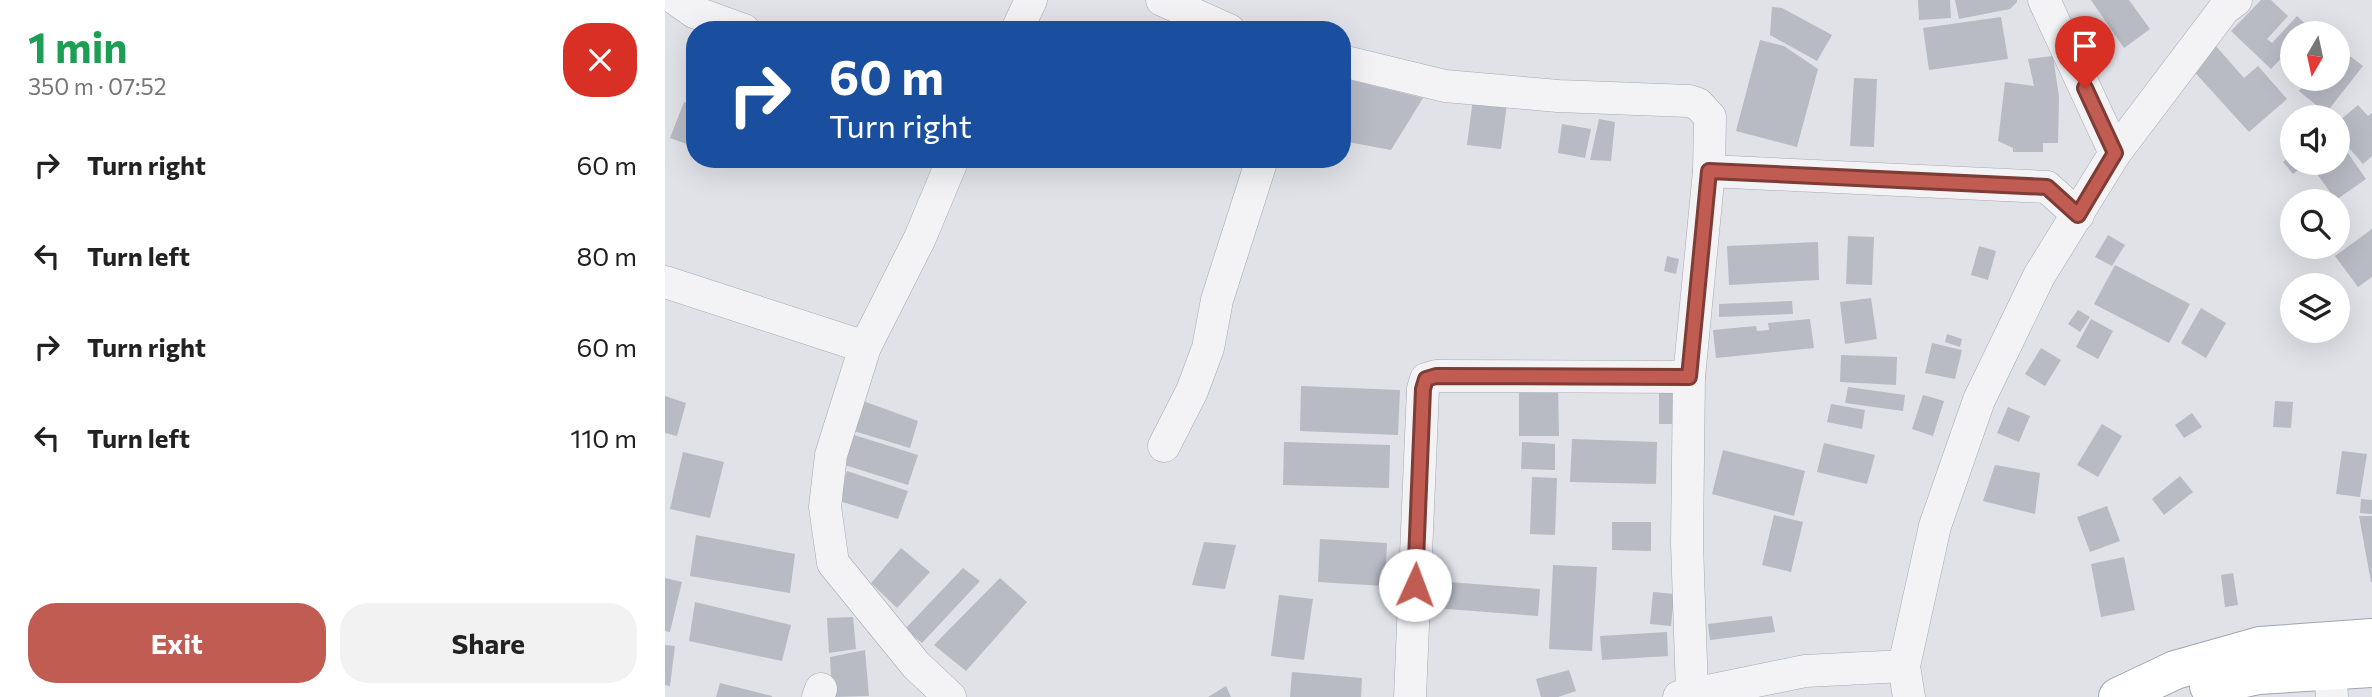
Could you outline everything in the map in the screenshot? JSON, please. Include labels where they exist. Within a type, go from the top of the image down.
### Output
[{"type":"main road","points":[[2118,697],[2175,670],[2260,646],[2372,638]]},
{"type":"main road","points":[[2173,697],[2257,675],[2331,683],[2372,668]]},
{"type":"street","points":[[677,0],[694,12],[719,21]]},
{"type":"street","points":[[1021,21],[1031,0]]},
{"type":"street","points":[[1162,0],[1209,21]]},
{"type":"street","points":[[2044,0],[2115,153]]},
{"type":"street","points":[[1351,63],[1445,86],[1557,96],[1689,101],[1698,104],[1710,117],[1709,171],[1689,377],[1685,695],[1805,671],[1906,682],[1935,526],[1979,400],[2039,276],[2115,153],[2224,9],[2236,0]]},
{"type":"street","points":[[949,168],[920,238],[865,347],[831,455],[825,507],[833,563],[916,665],[950,697]]},
{"type":"street","points":[[1164,446],[1208,348],[1217,300],[1259,168]]},
{"type":"street","points":[[1709,171],[2047,187],[2078,215]]},
{"type":"street","points":[[665,282],[865,347]]},
{"type":"street","points":[[1410,697],[1423,389],[1426,379],[1436,376],[1689,377]]},
{"type":"building","points":[[1918,0],[1950,0],[1951,18],[1919,20]]},
{"type":"building","points":[[1955,0],[2017,2],[2010,9],[1959,19]]},
{"type":"building","points":[[2091,0],[2129,0],[2150,29],[2124,48]]},
{"type":"building","points":[[2261,0],[2271,0],[2288,16],[2280,21],[2280,25],[2267,39],[2272,43],[2280,34],[2280,60],[2271,69],[2231,31]]},
{"type":"building","points":[[1772,7],[1782,8],[1832,35],[1817,61],[1770,35]]},
{"type":"building","points":[[2001,17],[2008,59],[1929,70],[1923,28]]},
{"type":"building","points":[[1760,40],[1784,46],[1818,69],[1797,147],[1736,131]]},
{"type":"building","points":[[2215,45],[2244,78],[2258,66],[2287,99],[2249,132],[2190,67]]},
{"type":"building","points":[[2053,56],[2059,97],[2058,143],[2043,143],[2043,152],[2013,152],[2013,148],[1998,141],[2005,82],[2034,86],[2028,59]]},
{"type":"building","points":[[2350,56],[2363,66],[2350,83]]},
{"type":"building","points":[[1854,78],[1877,79],[1874,147],[1850,146]]},
{"type":"building","points":[[1351,80],[1423,98],[1391,150],[1351,143]]},
{"type":"building","points":[[2299,91],[2343,91],[2332,105],[2316,105]]},
{"type":"building","points":[[1473,99],[1507,104],[1501,149],[1467,145]]},
{"type":"building","points":[[684,102],[686,103],[686,144],[670,138]]},
{"type":"building","points":[[2358,105],[2368,116],[2372,113],[2372,156],[2363,164],[2350,149],[2350,112]]},
{"type":"building","points":[[1599,119],[1615,122],[1611,161],[1590,160]]},
{"type":"building","points":[[1562,124],[1591,129],[1585,158],[1558,153]]},
{"type":"building","points":[[2350,156],[2366,179],[2350,190],[2328,189],[2318,175],[2350,175]]},
{"type":"building","points":[[2372,229],[2372,277],[2358,287],[2337,259],[2350,259],[2350,245]]},
{"type":"building","points":[[2108,235],[2125,245],[2112,266],[2095,257]]},
{"type":"building","points":[[1848,236],[1874,237],[1872,285],[1846,284]]},
{"type":"building","points":[[1818,242],[1819,280],[1729,285],[1727,246]]},
{"type":"building","points":[[1979,246],[1996,251],[1988,280],[1971,275]]},
{"type":"building","points":[[1667,256],[1679,259],[1676,274],[1664,271]]},
{"type":"building","points":[[2115,265],[2190,304],[2169,343],[2094,304]]},
{"type":"building","points":[[1871,298],[1877,339],[1845,344],[1840,302]]},
{"type":"building","points":[[1792,301],[1793,314],[1719,317],[1719,304]]},
{"type":"building","points":[[2201,308],[2226,323],[2206,358],[2181,343]]},
{"type":"building","points":[[2078,310],[2090,317],[2080,332],[2068,324]]},
{"type":"building","points":[[1810,319],[1814,348],[1716,358],[1713,330],[1756,326],[1757,331],[1769,330],[1768,323]]},
{"type":"building","points":[[2091,319],[2113,331],[2098,359],[2076,347]]},
{"type":"building","points":[[1947,334],[1962,339],[1960,347],[1945,342]]},
{"type":"building","points":[[1932,343],[1962,350],[1955,379],[1925,373]]},
{"type":"building","points":[[2041,348],[2061,360],[2045,386],[2025,374]]},
{"type":"building","points":[[1841,355],[1897,357],[1896,385],[1840,382]]},
{"type":"building","points":[[1519,384],[1558,384],[1559,436],[1519,436]]},
{"type":"building","points":[[1301,386],[1400,390],[1398,435],[1300,431]]},
{"type":"building","points":[[1659,387],[1679,387],[1679,424],[1659,424]]},
{"type":"building","points":[[1848,387],[1905,395],[1903,411],[1845,403]]},
{"type":"building","points":[[1923,395],[1944,401],[1933,436],[1912,429]]},
{"type":"building","points":[[665,396],[686,403],[677,436],[665,433]]},
{"type":"building","points":[[855,398],[918,421],[910,448],[847,429]]},
{"type":"building","points":[[2275,401],[2293,402],[2291,428],[2273,427]]},
{"type":"building","points":[[1831,404],[1865,410],[1862,429],[1827,422]]},
{"type":"building","points":[[2008,407],[2030,416],[2019,442],[1997,433]]},
{"type":"building","points":[[2192,413],[2202,427],[2184,438],[2175,425]]},
{"type":"building","points":[[2102,424],[2122,436],[2098,477],[2077,465]]},
{"type":"building","points":[[851,434],[918,455],[908,485],[845,465]]},
{"type":"building","points":[[1572,439],[1657,442],[1656,484],[1570,482]]},
{"type":"building","points":[[1284,442],[1390,445],[1389,488],[1283,485]]},
{"type":"building","points":[[1522,442],[1555,444],[1555,470],[1521,469]]},
{"type":"building","points":[[1824,443],[1875,455],[1867,484],[1817,472]]},
{"type":"building","points":[[1723,450],[1805,471],[1794,516],[1712,494]]},
{"type":"building","points":[[2342,451],[2367,454],[2360,497],[2336,494]]},
{"type":"building","points":[[683,452],[724,462],[710,518],[670,509]]},
{"type":"building","points":[[1995,465],[2040,473],[2035,514],[1983,501]]},
{"type":"building","points":[[847,471],[908,491],[898,519],[836,500]]},
{"type":"building","points":[[2180,476],[2193,492],[2164,515],[2152,499]]},
{"type":"building","points":[[1532,477],[1557,478],[1555,535],[1530,534]]},
{"type":"building","points":[[2361,499],[2372,500],[2372,514],[2360,513]]},
{"type":"building","points":[[2107,506],[2120,541],[2090,552],[2077,517]]},
{"type":"building","points":[[1774,515],[1803,522],[1791,572],[1762,565]]},
{"type":"building","points":[[2359,516],[2372,516],[2372,582],[2371,582]]},
{"type":"building","points":[[1612,522],[1651,522],[1651,551],[1612,550]]},
{"type":"building","points":[[696,535],[795,554],[790,593],[690,576]]},
{"type":"building","points":[[1320,539],[1387,543],[1385,586],[1318,582]]},
{"type":"building","points":[[1204,542],[1236,545],[1225,589],[1192,585]]},
{"type":"building","points":[[901,548],[930,572],[897,608],[871,583]]},
{"type":"building","points":[[2124,557],[2135,610],[2101,617],[2091,564]]},
{"type":"building","points":[[1553,565],[1597,567],[1592,651],[1549,649]]},
{"type":"building","points":[[963,568],[980,581],[922,643],[905,629]]},
{"type":"building","points":[[2233,573],[2238,605],[2225,607],[2221,575]]},
{"type":"building","points":[[665,578],[682,582],[670,632],[665,631]]},
{"type":"building","points":[[1000,578],[1027,602],[966,671],[934,645]]},
{"type":"building","points":[[1436,581],[1540,589],[1538,616],[1434,608]]},
{"type":"building","points":[[1653,592],[1674,594],[1671,626],[1650,624]]},
{"type":"building","points":[[1279,595],[1313,599],[1304,660],[1271,656]]},
{"type":"building","points":[[695,602],[791,625],[782,661],[689,641]]},
{"type":"building","points":[[1772,616],[1775,632],[1710,640],[1708,624]]},
{"type":"building","points":[[853,617],[856,649],[829,653],[827,618]]},
{"type":"building","points":[[1667,632],[1668,656],[1602,660],[1600,636]]},
{"type":"building","points":[[665,645],[675,646],[670,686],[665,685]]},
{"type":"building","points":[[865,650],[869,696],[832,697],[830,657]]},
{"type":"building","points":[[1569,670],[1576,691],[1558,697],[1541,697],[1536,679]]},
{"type":"building","points":[[1292,672],[1362,678],[1361,697],[1290,697]]},
{"type":"building","points":[[720,683],[772,696],[772,697],[716,697]]},
{"type":"building","points":[[1226,686],[1231,697],[1208,697]]},
{"type":"route","points":[[1415,585],[1423,389],[1426,379],[1436,376],[1689,377],[1709,171],[2047,187],[2078,215],[2115,153],[2085,88]]}]
